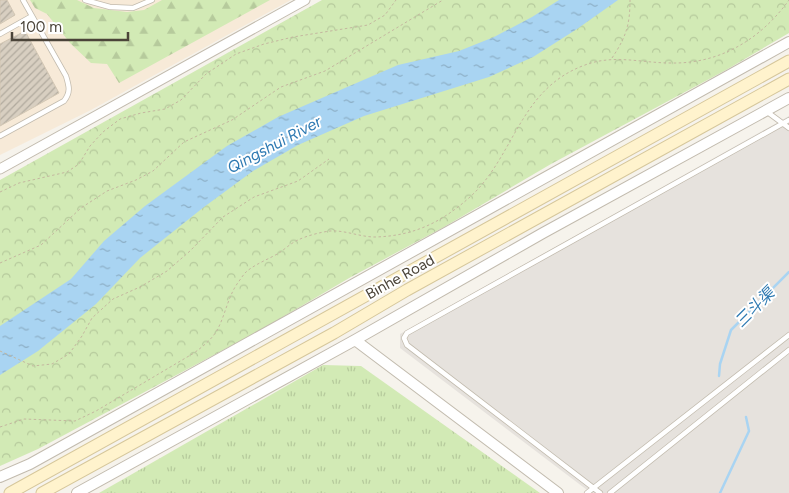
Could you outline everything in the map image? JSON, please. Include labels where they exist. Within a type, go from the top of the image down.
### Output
[{"type":"main road","name":"Binhe Road","points":[[10,493],[789,61]]},
{"type":"main road","name":"Binhe Road","points":[[42,493],[334,333],[407,290],[789,79]]},
{"type":"street","points":[[0,169],[304,0]]},
{"type":"street","points":[[0,477],[30,464],[789,42]]},
{"type":"street","points":[[77,493],[789,98]]},
{"type":"street","points":[[355,340],[558,493]]},
{"type":"lane","points":[[0,136],[64,101],[69,95],[70,87],[66,76],[24,0]]},
{"type":"lane","points":[[85,0],[110,7],[133,8],[152,0]]},
{"type":"lane","points":[[0,34],[32,16]]},
{"type":"lane","points":[[766,111],[789,128]]},
{"type":"lane","points":[[600,493],[407,345],[404,338],[407,333],[789,120]]},
{"type":"lane","points":[[587,493],[789,335]]},
{"type":"lane","points":[[610,493],[789,350]]},
{"type":"path","points":[[0,192],[19,183],[67,172],[79,164],[90,146],[103,132],[120,119],[165,109],[181,100],[206,74],[236,54],[264,44],[293,37],[368,25],[385,15],[396,0]]},
{"type":"path","points":[[0,263],[41,245],[81,208],[107,191],[153,171],[184,142],[232,120],[281,87],[325,71],[443,0]]},
{"type":"path","points":[[611,58],[620,46],[630,20],[630,0]]},
{"type":"path","points":[[0,427],[24,419],[75,420],[96,411],[194,353],[207,343],[216,332],[231,294],[246,272],[298,240],[330,231],[375,237],[402,234],[437,223],[472,195],[482,184],[528,110],[557,79],[575,68],[611,58],[670,63],[691,62],[722,55],[753,38],[767,26],[789,0]]},
{"type":"path","points":[[0,351],[33,366],[52,364],[69,354],[92,318],[114,299],[140,287],[167,271],[190,252],[223,217],[254,198],[298,182],[329,159]]},
{"type":"shaded area","points":[[0,0],[291,0],[91,110],[0,155]]},
{"type":"shaded area","points":[[789,116],[789,493],[591,493],[400,348],[400,334]]},
{"type":"green space","points":[[30,0],[77,0],[94,8],[127,12],[144,10],[162,0],[270,0],[119,83],[107,64],[91,63],[70,43],[47,14],[35,8]]},
{"type":"green space","points":[[322,0],[789,0],[789,33],[726,70],[551,164],[444,227],[351,277],[257,332],[38,449],[0,466],[0,180]]},
{"type":"green space","points":[[323,365],[361,366],[540,493],[99,493]]},
{"type":"water","name":"Qingshui River","points":[[559,0],[618,0],[533,57],[489,77],[364,116],[298,145],[253,171],[140,258],[96,304],[38,351],[0,375],[0,326],[71,279],[104,241],[145,206],[227,146],[278,117],[398,65],[459,51],[494,37]]},
{"type":"building","points":[[0,0],[7,0],[15,15],[0,24]]},
{"type":"building","points":[[25,31],[59,93],[0,126],[0,44]]},
{"type":"waterway","name":"三斗渠","points":[[719,376],[720,364],[731,330],[789,272]]},
{"type":"waterway","name":"三斗渠","points":[[720,493],[749,431],[746,417]]}]
